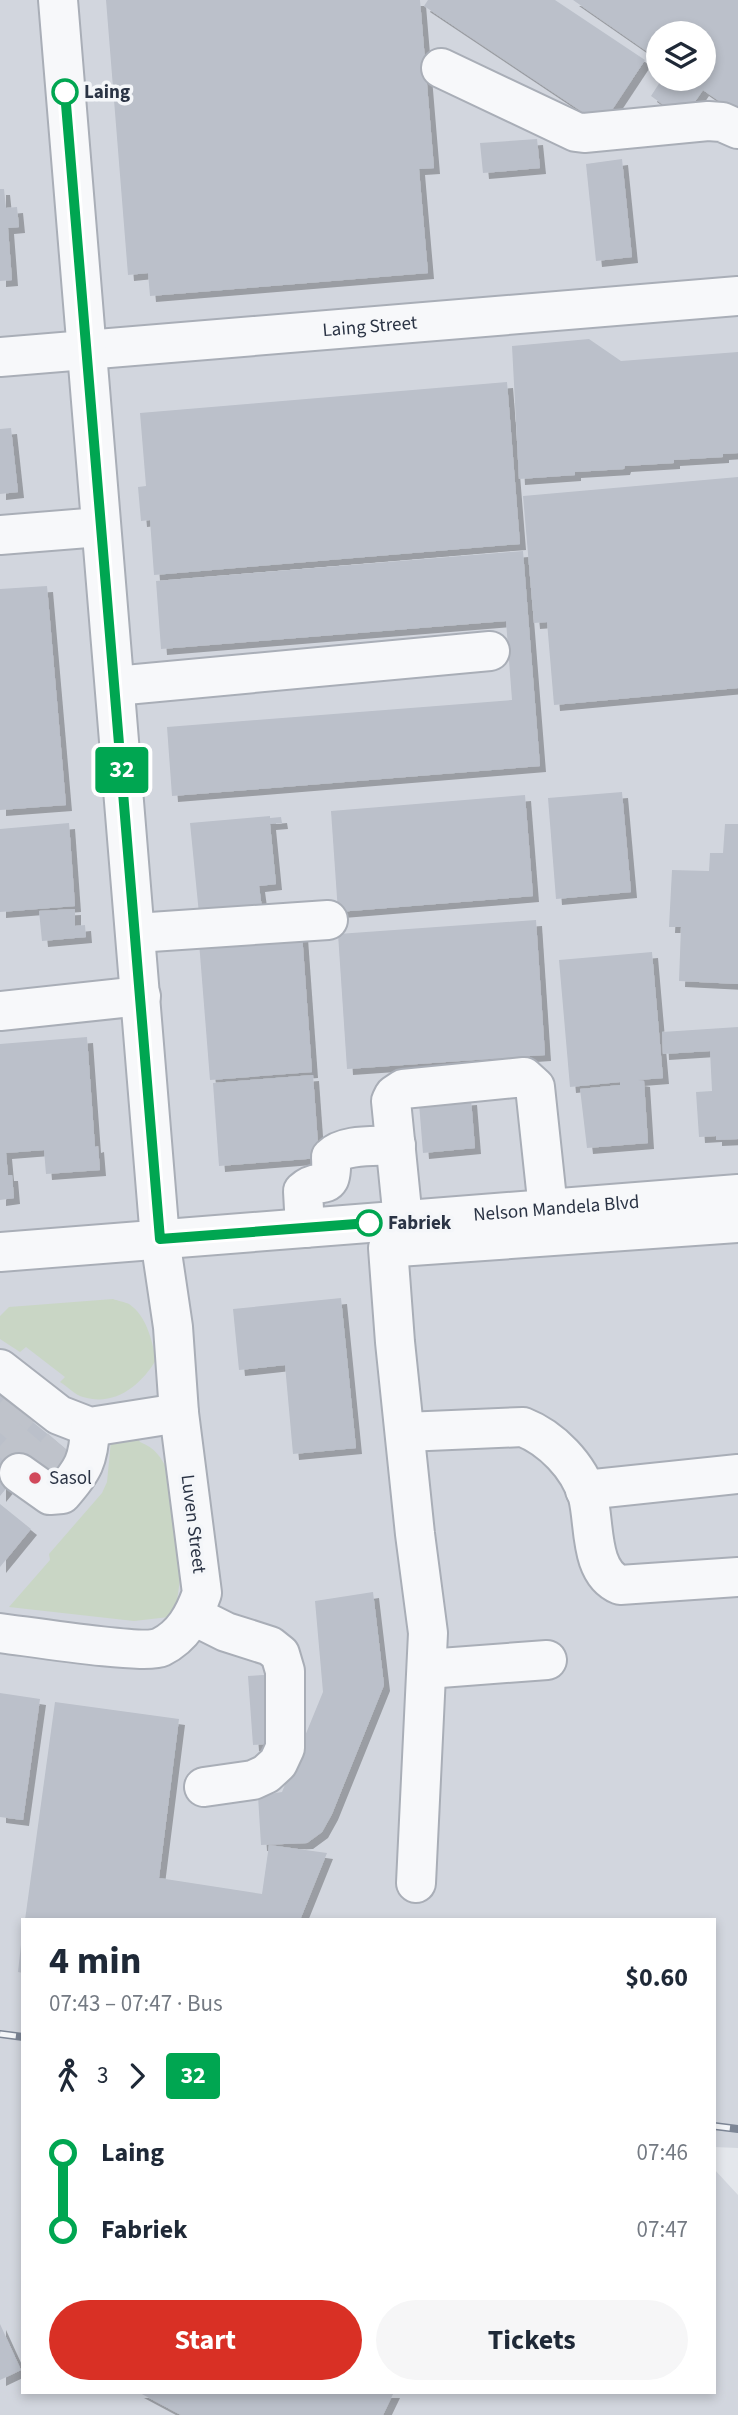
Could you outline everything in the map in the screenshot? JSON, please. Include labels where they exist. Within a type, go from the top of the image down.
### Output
[{"type":"street","name":"Luven Street","points":[[58,0],[161,1253],[173,1327],[179,1413],[202,1593],[194,1616]]},
{"type":"street","points":[[441,68],[576,132],[708,121],[722,122],[738,129]]},
{"type":"street","name":"Laing Street","points":[[0,357],[738,296]]},
{"type":"street","points":[[0,535],[100,527]]},
{"type":"street","points":[[115,686],[490,651]]},
{"type":"street","points":[[135,933],[328,920]]},
{"type":"street","points":[[0,1011],[141,996]]},
{"type":"street","points":[[416,1883],[428,1633],[405,1432],[396,1234],[396,1145],[391,1101],[403,1089],[524,1077],[535,1087],[548,1209]]},
{"type":"street","points":[[305,1228],[303,1191],[311,1185],[324,1184],[329,1180],[332,1174],[331,1157],[334,1153],[343,1149],[396,1145]]},
{"type":"street","name":"Nelson Mandela Blvd","points":[[0,1277],[305,1228],[396,1234],[548,1209],[738,1194]]},
{"type":"street","name":"Nelson Mandela Blvd","points":[[0,1252],[161,1253],[396,1234],[738,1223]]},
{"type":"street","points":[[37,1424],[179,1413]]},
{"type":"street","points":[[405,1432],[523,1427],[540,1433],[562,1454],[585,1490],[600,1565],[615,1583],[620,1585],[738,1577]]},
{"type":"street","points":[[585,1490],[738,1474]]},
{"type":"street","points":[[0,1633],[157,1649],[175,1638],[194,1616],[226,1632],[270,1646],[280,1654],[285,1671],[285,1748],[278,1763],[266,1774],[253,1780],[204,1787]]},
{"type":"street","points":[[427,1669],[547,1661]]},
{"type":"shaded area","points":[[0,0],[738,0],[738,2148],[716,2147],[716,1918],[21,1918],[21,2394],[716,2394],[716,2171],[738,2195],[738,2415],[0,2415]]},
{"type":"green space","points":[[113,1299],[129,1304],[140,1315],[148,1329],[156,1360],[143,1378],[126,1392],[116,1396],[95,1399],[80,1396],[60,1382],[65,1377],[26,1347],[20,1352],[0,1339],[0,1316],[9,1307]]},
{"type":"green space","points":[[137,1437],[157,1454],[168,1471],[180,1580],[176,1607],[169,1617],[134,1621],[9,1607],[50,1560],[49,1554],[102,1493],[107,1482],[111,1441]]},
{"type":"building","points":[[106,0],[420,0],[434,168],[419,169],[428,273],[150,296],[148,273],[128,275]]},
{"type":"building","points":[[428,0],[555,0],[645,60],[602,125],[424,6]]},
{"type":"building","points":[[573,0],[738,0],[738,114],[704,91],[716,91],[716,21],[646,21],[646,51]]},
{"type":"building","points":[[654,91],[702,91],[683,119],[651,96]]},
{"type":"building","points":[[537,139],[540,168],[483,173],[480,143]]},
{"type":"building","points":[[622,159],[632,257],[596,261],[586,164]]},
{"type":"building","points":[[0,189],[4,189],[6,208],[17,207],[19,227],[8,228],[12,280],[0,281]]},
{"type":"building","points":[[589,339],[621,361],[738,352],[738,453],[723,454],[723,457],[674,460],[674,463],[625,466],[624,469],[575,472],[575,475],[519,479],[512,346]]},
{"type":"building","points":[[507,382],[520,544],[154,575],[150,520],[141,521],[138,487],[146,486],[140,413]]},
{"type":"building","points":[[11,428],[18,492],[0,494],[0,429]]},
{"type":"building","points":[[738,477],[738,688],[554,705],[547,622],[534,623],[523,496]]},
{"type":"building","points":[[523,551],[540,766],[172,796],[167,727],[512,700],[506,621],[161,649],[156,581]]},
{"type":"building","points":[[47,586],[66,805],[0,810],[0,589]]},
{"type":"building","points":[[622,792],[631,892],[556,899],[548,798]]},
{"type":"building","points":[[525,795],[533,896],[338,912],[331,811]]},
{"type":"building","points":[[281,817],[282,823],[270,824],[276,884],[259,886],[262,908],[199,914],[190,823]]},
{"type":"building","points":[[69,823],[75,906],[0,912],[0,829]]},
{"type":"building","points":[[725,824],[738,824],[738,984],[679,981],[681,927],[669,927],[672,870],[709,871],[710,853],[723,853]]},
{"type":"building","points":[[75,909],[75,926],[85,925],[86,937],[42,941],[39,911]]},
{"type":"building","points":[[536,920],[545,1055],[347,1069],[338,934]]},
{"type":"building","points":[[302,933],[312,1072],[210,1080],[199,942]]},
{"type":"building","points":[[652,952],[663,1078],[638,1080],[644,1081],[648,1143],[587,1148],[580,1089],[620,1085],[620,1082],[570,1087],[559,960]]},
{"type":"building","points":[[738,1027],[738,1139],[716,1140],[716,1136],[699,1137],[696,1092],[712,1091],[710,1051],[663,1054],[662,1032]]},
{"type":"building","points":[[87,1037],[95,1147],[98,1146],[100,1170],[46,1174],[44,1150],[6,1153],[14,1198],[0,1200],[0,1044]]},
{"type":"building","points":[[313,1075],[319,1158],[219,1166],[213,1083]]},
{"type":"building","points":[[471,1099],[475,1148],[423,1153],[419,1103]]},
{"type":"building","points":[[341,1298],[356,1448],[293,1454],[285,1365],[239,1370],[233,1309]]},
{"type":"building","points":[[0,1395],[72,1454],[50,1480],[28,1462],[0,1496]]},
{"type":"building","points":[[0,1504],[31,1529],[0,1567]]},
{"type":"building","points":[[373,1592],[384,1685],[332,1814],[322,1832],[307,1843],[261,1845],[258,1796],[282,1792],[323,1692],[315,1601]]},
{"type":"building","points":[[278,1674],[283,1743],[253,1745],[248,1676]]},
{"type":"building","points":[[0,1693],[40,1699],[23,1820],[0,1817]]},
{"type":"building","points":[[55,1702],[179,1719],[159,1878],[262,1894],[269,1845],[327,1853],[301,1918],[25,1918]]},
{"type":"building","points":[[21,1945],[21,1973],[18,1972]]},
{"type":"building","points":[[0,2324],[21,2370],[0,2380]]},
{"type":"building","points":[[142,2394],[393,2394],[383,2415],[181,2415]]},
{"type":"tunnel","points":[[0,1433],[19,1410]]},
{"type":"tunnel","points":[[9,1465],[41,1428]]},
{"type":"tunnel","points":[[40,1471],[62,1446]]},
{"type":"railway","points":[[0,2034],[21,2037]]},
{"type":"railway","points":[[716,2126],[738,2129]]},
{"type":"bus line","name":"32","points":[[65,92],[160,1239],[369,1223]]},
{"type":"place","name":"Laing","points":[[65,92]]},
{"type":"place","name":"Fabriek","points":[[369,1223]]},
{"type":"place","name":"Sasol","points":[[35,1478]]}]
